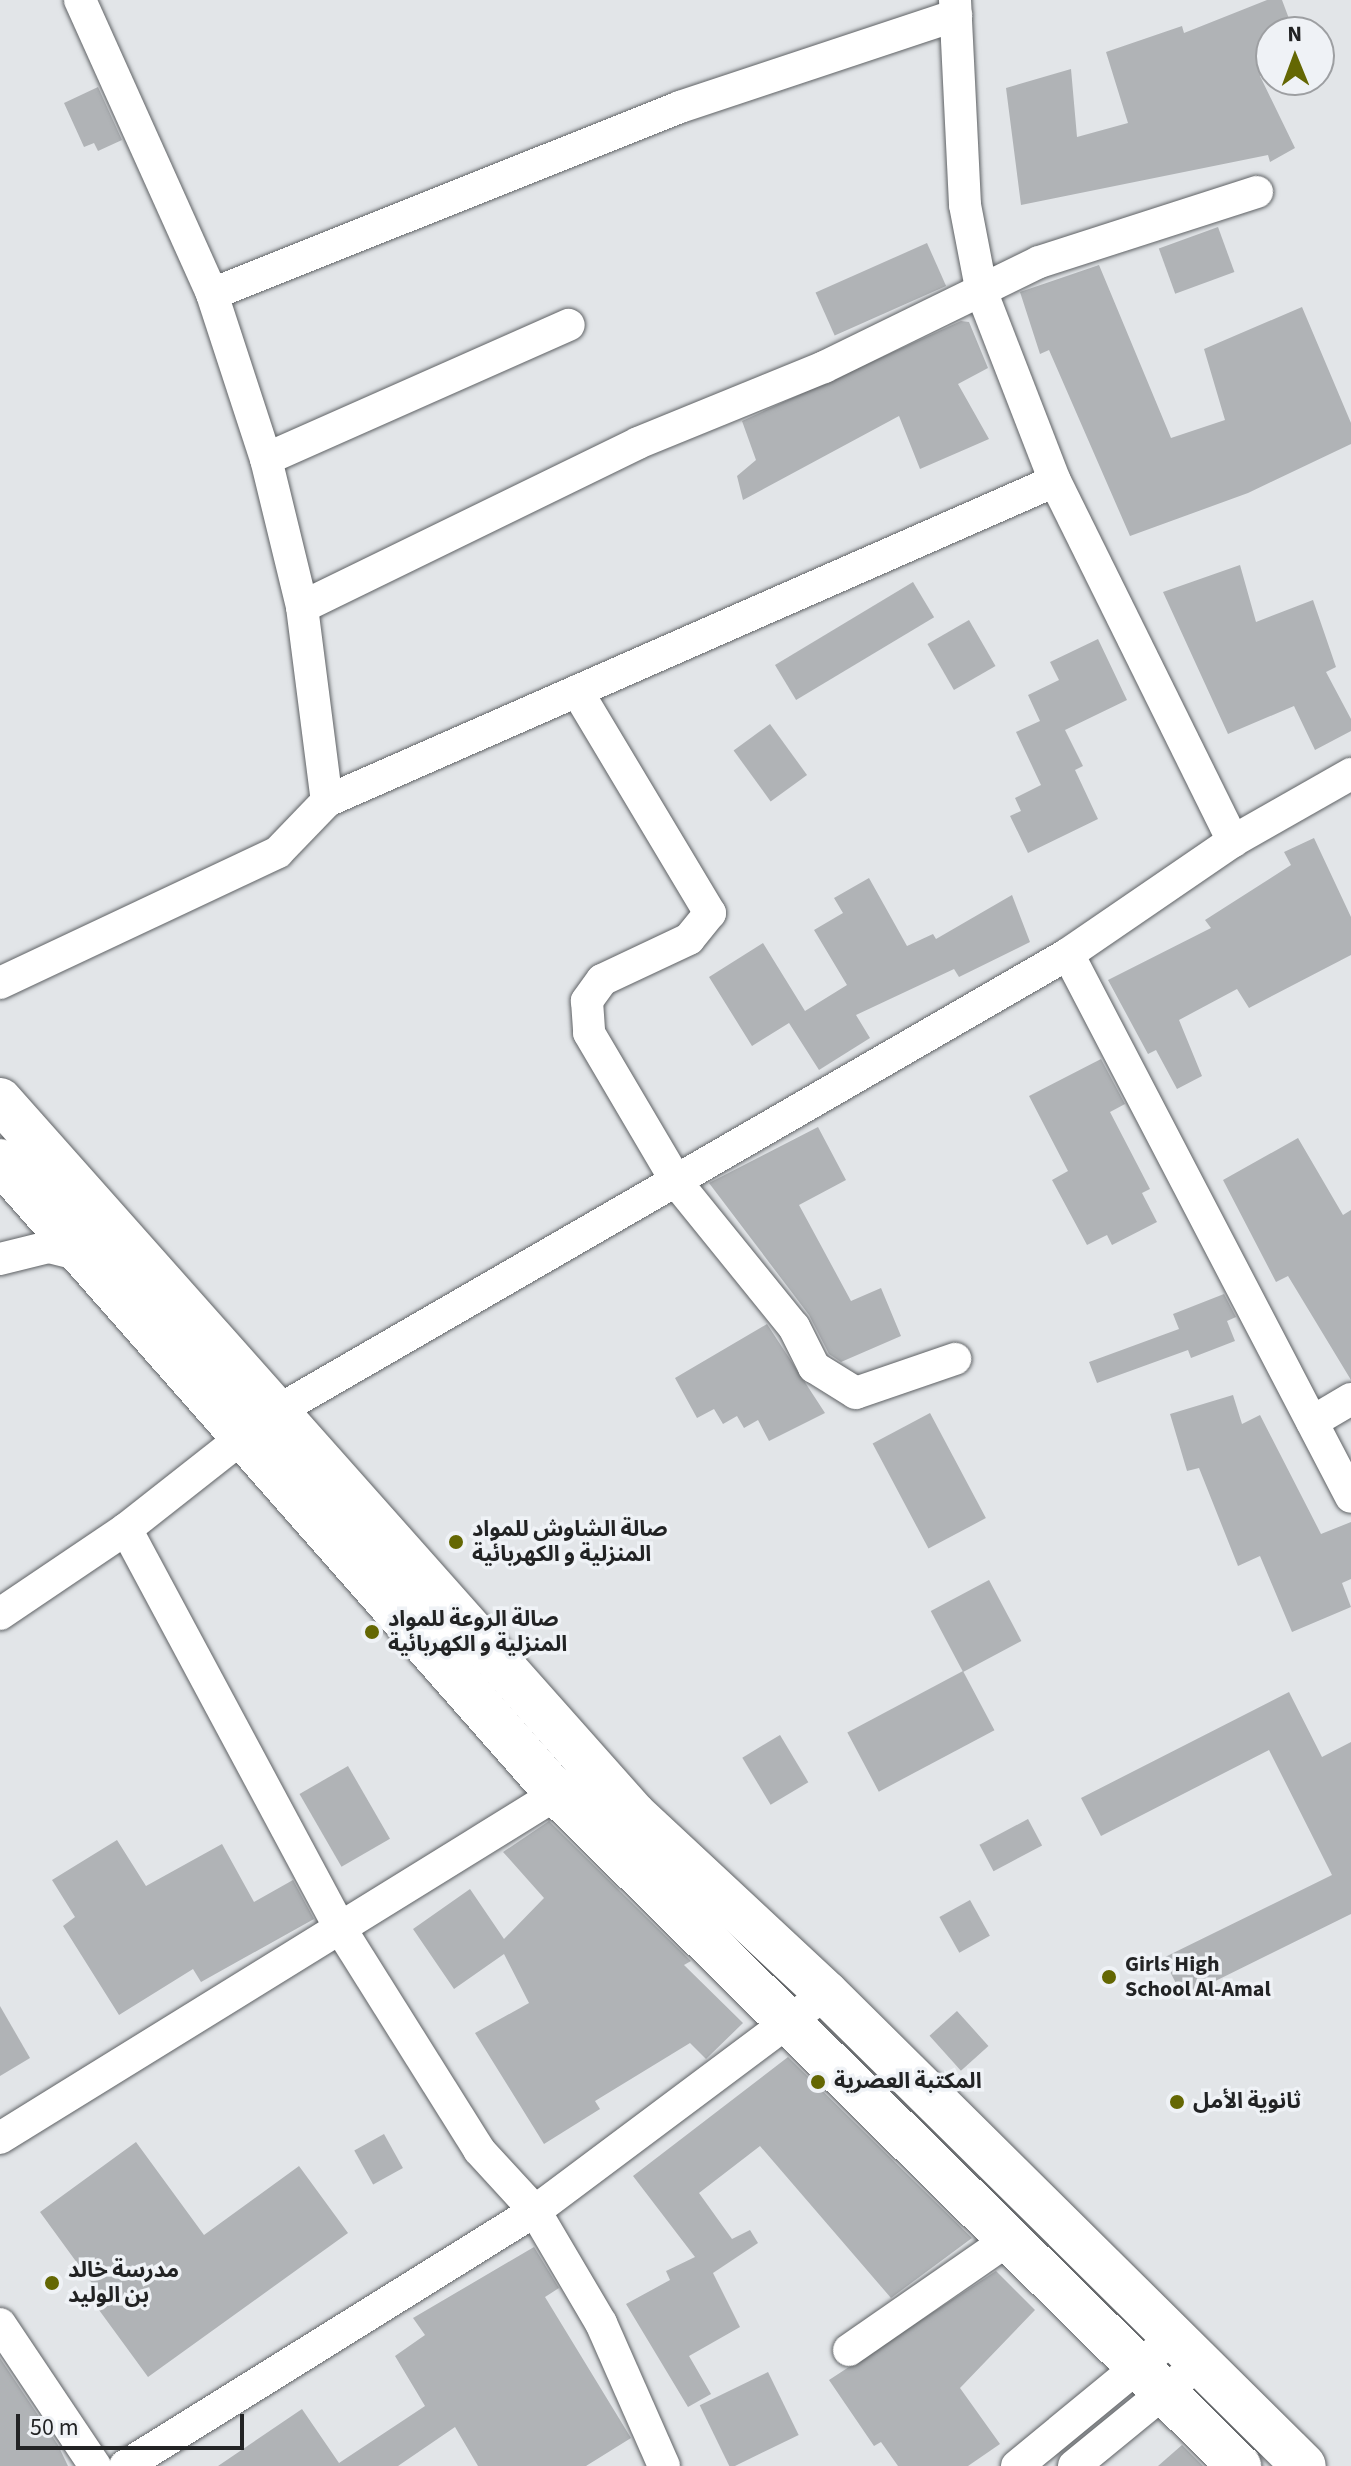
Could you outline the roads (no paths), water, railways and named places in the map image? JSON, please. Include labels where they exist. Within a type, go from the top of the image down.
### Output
[{"type":"main road","points":[[0,1100],[258,1425],[575,1782],[794,2021],[1008,2240],[1239,2466]]},
{"type":"main road","points":[[0,1161],[84,1256],[258,1425]]},
{"type":"main road","points":[[575,1782],[826,1993],[1304,2466]]},
{"type":"street","points":[[80,0],[212,294],[266,459],[302,607],[327,801]]},
{"type":"street","points":[[212,294],[680,107],[956,8],[965,205],[982,293],[1055,481],[1233,841]]},
{"type":"street","points":[[302,607],[638,443],[982,293],[1039,262],[1257,192]]},
{"type":"street","points":[[266,459],[569,325]]},
{"type":"street","points":[[0,983],[278,852],[327,801],[1055,481]]},
{"type":"street","points":[[577,691],[710,913],[689,939],[602,980],[587,1001],[589,1033],[678,1184],[794,1327],[814,1367],[838,1385],[856,1393],[955,1359]]},
{"type":"street","points":[[0,1614],[126,1529],[258,1425],[678,1184],[1068,954],[1233,841],[1351,774]]},
{"type":"street","points":[[1068,954],[1351,1497]]},
{"type":"street","points":[[0,1259],[49,1247],[84,1256]]},
{"type":"street","points":[[1312,1422],[1351,1399]]},
{"type":"street","points":[[126,1529],[340,1928],[479,2150],[535,2211],[601,2323],[664,2466]]},
{"type":"street","points":[[0,2138],[575,1782]]},
{"type":"street","points":[[125,2466],[535,2211],[794,2021],[826,1993]]},
{"type":"street","points":[[849,2350],[1008,2240]]},
{"type":"street","points":[[0,2324],[95,2466]]},
{"type":"street","points":[[1074,2466],[1153,2380],[1188,2350]]},
{"type":"street","points":[[1017,2466],[1153,2380]]},
{"type":"place","name":"صالة الشاوش للمواد المنزلية و الكهربائية","points":[[456,1542]]},
{"type":"place","name":"صالة الروعة للمواد المنزلية و الكهربائية","points":[[372,1632]]},
{"type":"place","name":"Girls High School Al-Amal","points":[[1109,1977]]},
{"type":"place","name":"المكتبة العصرية","points":[[818,2082]]},
{"type":"place","name":"ثانوية الأمل","points":[[1177,2102]]},
{"type":"place","name":"مدرسة خالد بن الوليد","points":[[52,2283]]}]
